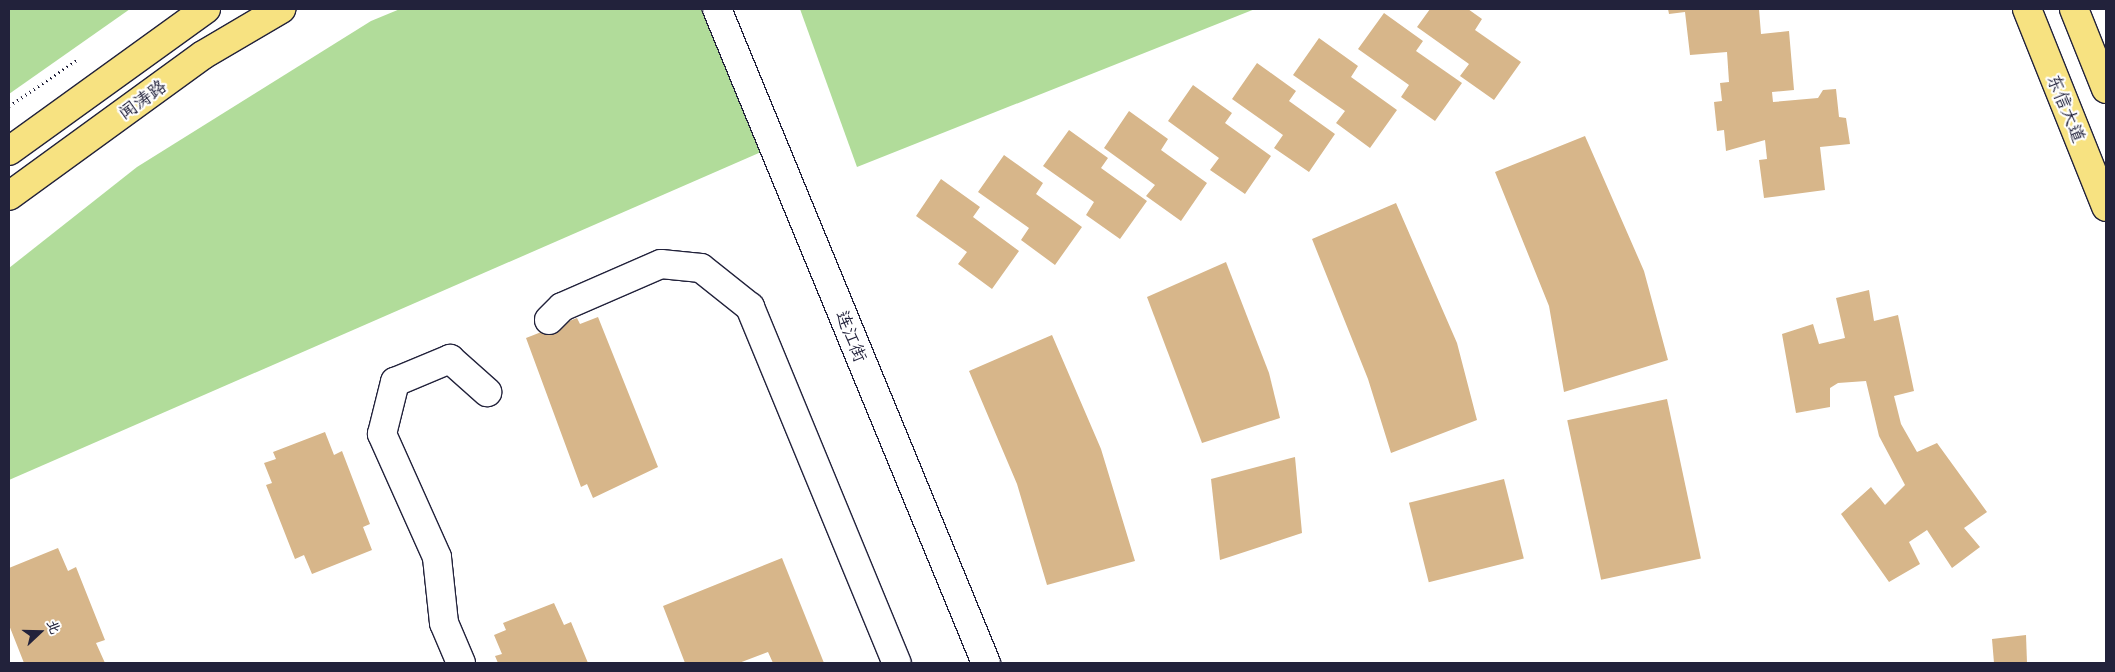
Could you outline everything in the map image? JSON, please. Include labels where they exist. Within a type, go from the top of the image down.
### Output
[{"type":"main road","name":"闻涛路","points":[[9,151],[206,9]]},
{"type":"main road","name":"闻涛路","points":[[9,196],[203,55],[281,9]]},
{"type":"main road","name":"东信大道","points":[[2027,9],[2106,208]]},
{"type":"main road","points":[[2074,9],[2106,89]]},
{"type":"street","name":"连江街","points":[[717,9],[986,663]]},
{"type":"street","points":[[549,320],[562,308],[661,264],[701,268],[750,307],[897,663]]},
{"type":"street","points":[[461,663],[444,624],[436,557],[382,434],[394,382],[450,359],[487,392]]},
{"type":"green space","points":[[9,9],[130,9],[9,94]]},
{"type":"green space","points":[[400,9],[705,9],[766,150],[9,480],[9,268],[137,167],[371,21]]},
{"type":"green space","points":[[800,9],[1255,9],[857,167]]},
{"type":"building","points":[[1430,9],[1468,9],[1482,19],[1475,30],[1521,62],[1494,100],[1460,76],[1469,64],[1417,27]]},
{"type":"building","points":[[1668,9],[1759,9],[1761,34],[1789,31],[1794,90],[1772,92],[1773,102],[1818,98],[1823,90],[1836,89],[1839,117],[1846,118],[1850,144],[1820,147],[1825,190],[1764,198],[1759,160],[1767,159],[1765,140],[1726,151],[1724,130],[1717,131],[1714,102],[1722,101],[1720,83],[1729,82],[1727,52],[1690,55],[1685,12],[1669,14]]},
{"type":"building","points":[[1384,13],[1423,41],[1416,51],[1462,83],[1435,121],[1401,97],[1409,85],[1358,49]]},
{"type":"building","points":[[1319,38],[1358,66],[1351,77],[1397,110],[1370,148],[1336,123],[1345,111],[1293,75]]},
{"type":"building","points":[[1257,63],[1296,91],[1289,101],[1335,134],[1309,172],[1274,148],[1283,135],[1232,99]]},
{"type":"building","points":[[1193,85],[1232,113],[1225,123],[1271,156],[1245,194],[1210,170],[1219,158],[1168,121]]},
{"type":"building","points":[[1129,111],[1168,139],[1161,150],[1207,183],[1181,221],[1146,196],[1155,185],[1104,148]]},
{"type":"building","points":[[1069,130],[1108,158],[1101,168],[1147,201],[1120,239],[1086,215],[1094,202],[1043,166]]},
{"type":"building","points":[[1585,136],[1644,271],[1668,360],[1564,392],[1549,306],[1495,172]]},
{"type":"building","points":[[1004,155],[1043,183],[1036,194],[1082,227],[1055,265],[1021,240],[1029,228],[978,192]]},
{"type":"building","points":[[941,179],[980,207],[973,217],[1019,251],[992,289],[958,264],[967,252],[916,216]]},
{"type":"building","points":[[1396,203],[1457,343],[1477,420],[1391,453],[1368,379],[1312,239]]},
{"type":"building","points":[[1226,262],[1269,373],[1280,418],[1202,443],[1147,297]]},
{"type":"building","points":[[1869,290],[1874,321],[1898,315],[1914,391],[1894,396],[1901,424],[1917,452],[1937,443],[1987,512],[1964,528],[1980,547],[1952,568],[1927,530],[1909,542],[1920,564],[1889,582],[1841,514],[1871,487],[1885,505],[1905,485],[1879,436],[1866,381],[1838,383],[1830,388],[1830,407],[1796,413],[1782,334],[1813,324],[1819,344],[1845,338],[1836,298]]},
{"type":"building","points":[[598,317],[658,467],[593,498],[587,484],[581,487],[526,338],[577,318],[580,324]]},
{"type":"building","points":[[1052,335],[1101,449],[1135,561],[1047,585],[1017,484],[969,371]]},
{"type":"building","points":[[1667,399],[1701,558],[1601,580],[1567,420]]},
{"type":"building","points":[[325,432],[334,455],[342,451],[370,524],[363,527],[372,550],[312,574],[304,555],[295,559],[266,485],[272,483],[264,463],[276,459],[273,452]]},
{"type":"building","points":[[1295,457],[1302,533],[1220,560],[1211,479]]},
{"type":"building","points":[[1504,479],[1524,559],[1429,582],[1409,503]]},
{"type":"building","points":[[58,548],[68,571],[76,567],[105,640],[96,643],[105,663],[24,663],[9,625],[9,568]]},
{"type":"building","points":[[782,558],[824,663],[773,663],[768,652],[739,663],[685,663],[663,606]]},
{"type":"building","points":[[554,603],[564,625],[571,622],[588,663],[498,663],[495,656],[502,654],[494,635],[506,630],[503,623]]},
{"type":"building","points":[[2026,635],[2027,663],[1994,663],[1992,639]]}]
